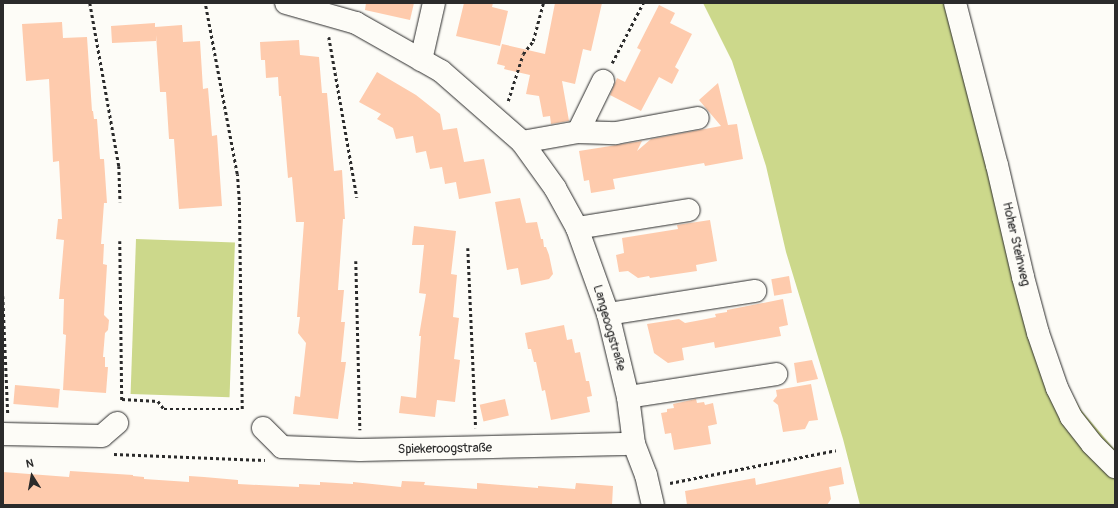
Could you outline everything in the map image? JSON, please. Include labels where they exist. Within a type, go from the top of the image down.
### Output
[{"type":"street","name":"Langeoogstraße","points":[[286,3],[324,12],[356,23],[441,71],[522,142],[555,188],[577,228],[608,314],[628,397],[634,444],[651,496]]},
{"type":"street","points":[[421,60],[434,3]]},
{"type":"street","name":"Hoher Steinweg","points":[[955,3],[997,165],[1023,277],[1038,333],[1057,388],[1071,417],[1092,444],[1115,467]]},
{"type":"street","points":[[578,132],[603,81]]},
{"type":"street","points":[[522,142],[578,132],[616,133],[698,118]]},
{"type":"street","points":[[577,228],[689,210]]},
{"type":"street","points":[[608,314],[755,291]]},
{"type":"street","points":[[628,397],[776,374]]},
{"type":"street","points":[[6,434],[102,436],[117,423]]},
{"type":"street","points":[[263,428],[282,446]]},
{"type":"street","name":"Spiekeroogstraße","points":[[282,446],[360,450],[476,449],[634,444]]},
{"type":"path","points":[[90,3],[119,166],[120,202]]},
{"type":"path","points":[[122,398],[158,401],[164,409],[242,409],[239,200],[237,174],[205,3]]},
{"type":"path","points":[[501,123],[523,54],[533,41],[543,3]]},
{"type":"path","points":[[603,81],[643,3]]},
{"type":"path","points":[[324,12],[357,198]]},
{"type":"path","points":[[117,423],[122,398],[120,241]]},
{"type":"path","points":[[468,248],[476,449]]},
{"type":"path","points":[[356,261],[360,450]]},
{"type":"path","points":[[3,296],[6,434]]},
{"type":"path","points":[[108,454],[281,461],[282,446]]},
{"type":"path","points":[[651,496],[836,450]]},
{"type":"green space","points":[[703,3],[961,3],[1056,366],[1081,410],[1115,450],[1115,505],[860,505],[843,439],[786,252],[766,166],[732,61]]},
{"type":"green space","points":[[136,239],[235,242],[230,397],[131,394]]},
{"type":"building","points":[[366,3],[414,3],[410,20],[365,10]]},
{"type":"building","points":[[464,3],[493,3],[492,7],[508,11],[500,46],[456,36]]},
{"type":"building","points":[[555,3],[602,3],[591,51],[583,49],[575,84],[562,81],[569,121],[551,124],[550,116],[543,117],[539,96],[526,94],[530,75],[504,69],[505,66],[497,64],[502,44],[545,54]]},
{"type":"building","points":[[659,5],[675,13],[670,23],[692,34],[675,67],[679,70],[672,84],[659,77],[641,111],[610,95],[617,78],[625,82],[641,50],[637,48]]},
{"type":"building","points":[[62,22],[63,38],[87,37],[92,111],[94,119],[97,119],[100,159],[104,159],[107,203],[104,203],[101,244],[104,244],[103,264],[107,265],[104,315],[109,320],[108,330],[105,333],[103,357],[105,357],[105,367],[108,367],[106,393],[63,390],[66,335],[63,334],[64,299],[59,299],[64,240],[56,239],[58,219],[62,219],[59,161],[53,162],[49,79],[26,81],[22,24]]},
{"type":"building","points":[[155,23],[155,27],[182,25],[183,42],[200,41],[203,89],[208,88],[212,136],[217,135],[222,206],[179,209],[174,139],[169,139],[166,92],[160,92],[156,35],[156,41],[112,43],[111,26]]},
{"type":"building","points":[[299,40],[300,55],[319,57],[322,93],[327,93],[334,171],[342,170],[345,219],[343,219],[338,290],[344,290],[341,322],[345,322],[341,362],[346,362],[338,419],[293,414],[295,396],[300,397],[306,343],[298,333],[300,317],[297,317],[304,222],[296,222],[292,177],[288,178],[278,77],[266,78],[265,60],[261,60],[260,42]]},
{"type":"building","points":[[377,72],[416,95],[440,114],[443,130],[457,128],[464,162],[484,159],[491,193],[459,199],[456,182],[445,184],[442,167],[430,169],[426,151],[416,153],[413,136],[396,139],[393,128],[377,119],[381,114],[359,102]]},
{"type":"building","points":[[718,83],[728,125],[737,124],[743,159],[705,166],[704,163],[613,179],[615,189],[591,193],[589,180],[584,181],[579,151],[642,141],[637,151],[651,139],[721,126],[699,100]]},
{"type":"building","points":[[520,198],[526,223],[537,222],[541,239],[543,239],[544,247],[546,247],[549,255],[553,274],[549,279],[521,285],[518,268],[507,270],[495,202]]},
{"type":"building","points":[[710,220],[717,261],[696,265],[697,271],[650,278],[649,276],[638,278],[628,271],[619,272],[616,255],[624,253],[622,238],[678,229],[677,225]]},
{"type":"building","points":[[414,226],[456,231],[451,274],[457,275],[453,317],[459,318],[454,359],[460,360],[455,402],[437,400],[435,417],[399,413],[401,396],[416,398],[421,336],[419,336],[426,294],[419,293],[424,245],[412,245]]},
{"type":"building","points":[[789,276],[792,293],[774,296],[771,279]]},
{"type":"building","points":[[783,299],[788,325],[779,327],[781,336],[715,348],[714,342],[682,348],[684,360],[668,363],[654,353],[647,324],[679,319],[685,323],[716,317],[715,314],[727,312],[727,310]]},
{"type":"building","points":[[564,325],[567,340],[572,339],[575,353],[580,352],[586,381],[589,381],[592,396],[587,397],[590,412],[551,420],[545,390],[542,391],[536,362],[534,362],[531,349],[528,349],[525,333]]},
{"type":"building","points":[[812,360],[818,379],[797,383],[794,363]]},
{"type":"building","points":[[811,384],[818,420],[809,421],[805,429],[783,432],[778,405],[773,401],[777,396],[776,390]]},
{"type":"building","points":[[15,385],[60,389],[58,408],[13,404]]},
{"type":"building","points":[[505,399],[509,416],[483,421],[480,405]]},
{"type":"building","points":[[696,399],[697,403],[704,402],[705,405],[713,403],[717,424],[708,426],[711,444],[674,450],[671,433],[665,434],[661,413],[667,412],[667,409],[674,408],[673,404]]},
{"type":"building","points":[[841,467],[844,484],[829,487],[831,499],[827,505],[687,505],[685,491],[755,478],[756,485]]},
{"type":"building","points":[[70,471],[133,475],[144,477],[144,479],[189,482],[189,476],[204,477],[238,480],[238,484],[299,487],[299,484],[320,485],[320,482],[353,484],[353,482],[401,487],[402,481],[425,482],[424,485],[477,489],[477,483],[538,488],[538,486],[575,489],[576,483],[613,486],[612,505],[3,505],[3,472],[69,477]]}]
